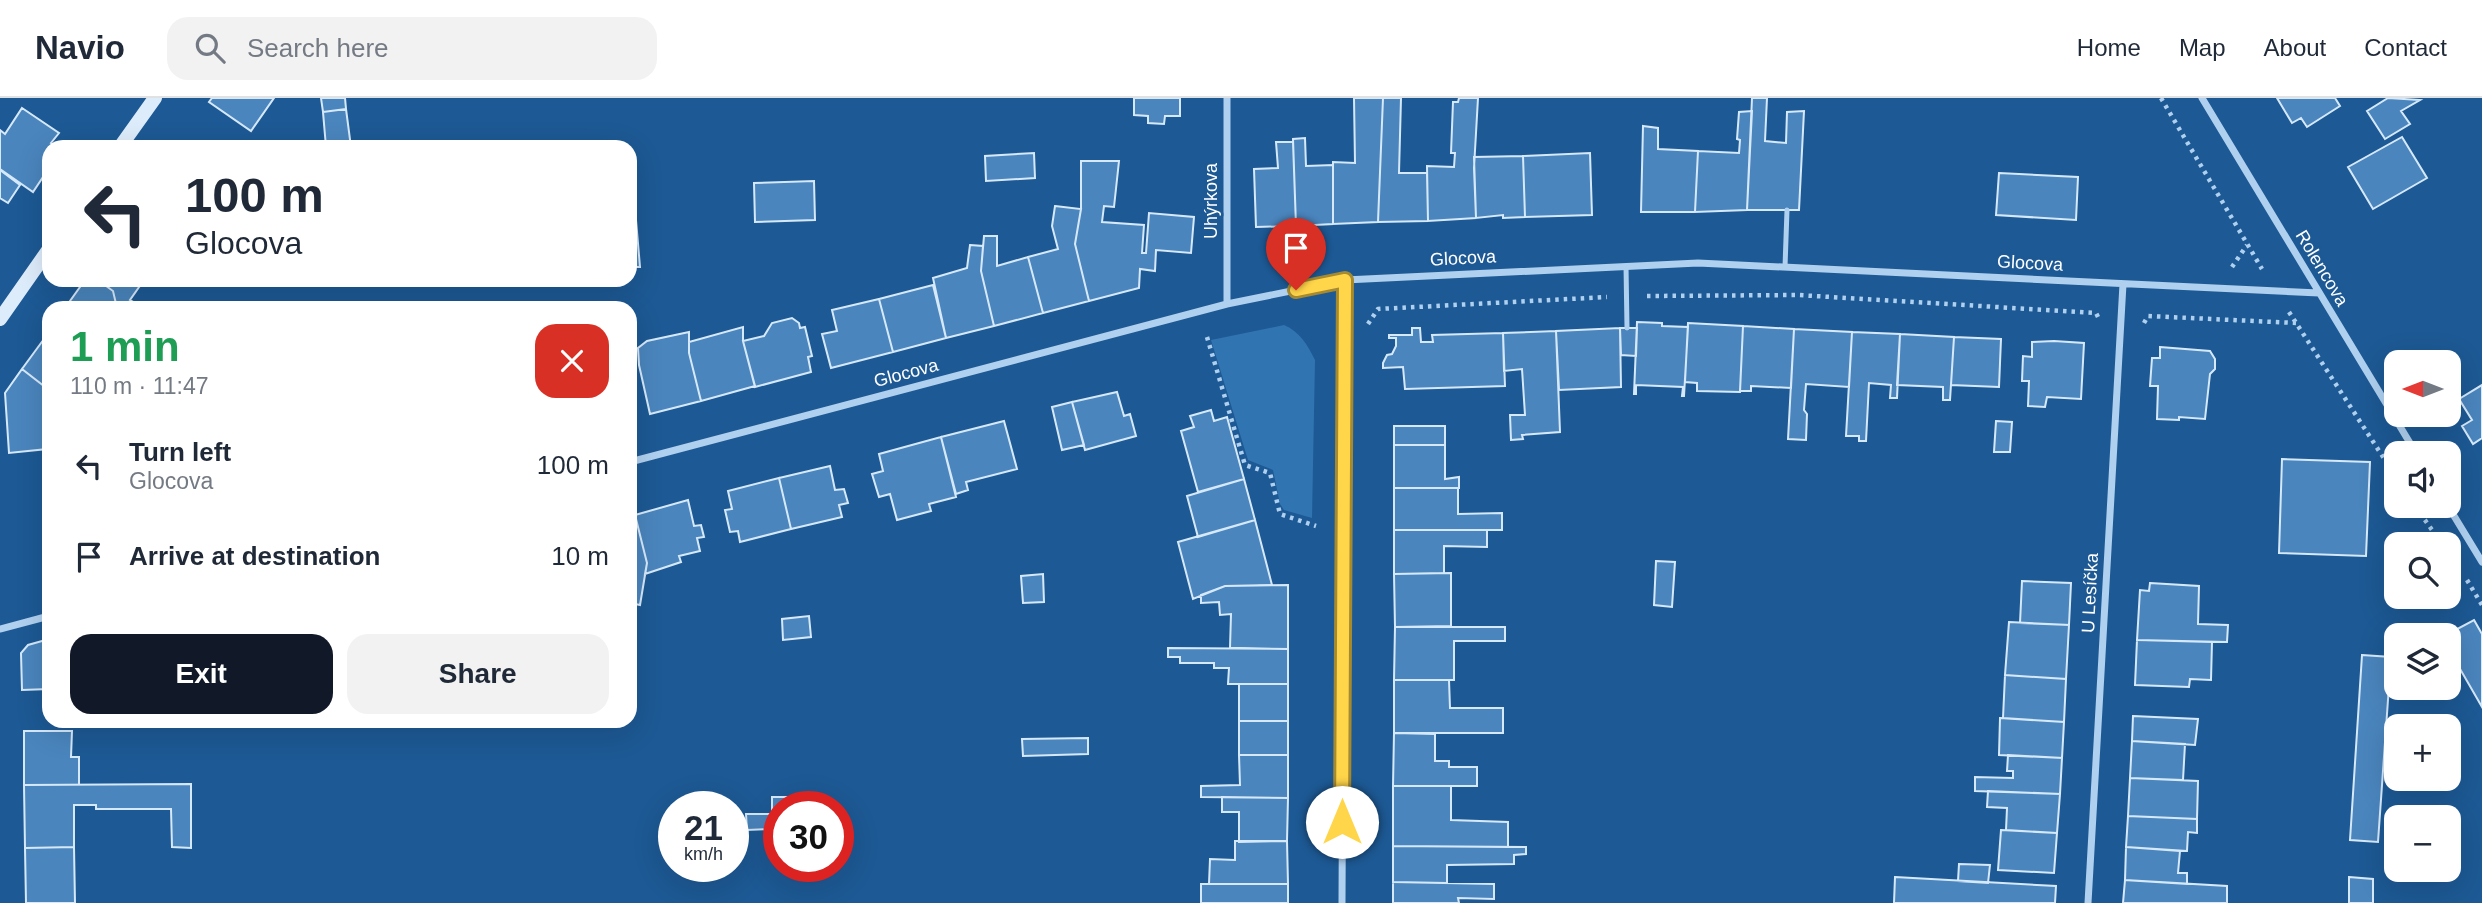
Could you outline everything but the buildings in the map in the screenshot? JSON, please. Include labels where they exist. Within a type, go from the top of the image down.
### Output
[{"type":"main road","points":[[125,140],[155,98]]},
{"type":"main road","points":[[0,319],[42,259]]},
{"type":"street","name":"Uhýrkova","points":[[1227,98],[1227,304]]},
{"type":"street","name":"Rolencova","points":[[2202,98],[2409,441]]},
{"type":"street","name":"Glocova","points":[[637,460],[1227,304],[1345,280],[1698,263],[2319,293]]},
{"type":"street","points":[[1342,903],[1345,280]]},
{"type":"street","name":"U Lesíčka","points":[[2088,903],[2123,284]]},
{"type":"street","points":[[2455,518],[2482,562]]},
{"type":"street","points":[[0,629],[42,618]]},
{"type":"lane","points":[[1785,267],[1787,210]]},
{"type":"lane","points":[[1626,266],[1627,328]]},
{"type":"path","points":[[1366,328],[1378,309],[1627,296],[1798,295],[2096,313],[2103,329]]},
{"type":"path","points":[[2138,332],[2148,316],[2296,323]]},
{"type":"path","points":[[1207,337],[1245,465],[1269,473],[1280,514],[1316,526]]},
{"type":"shaded area","points":[[1284,325],[1302,339],[1315,360],[1312,518],[1284,510],[1280,504],[1273,470],[1248,460],[1211,340]]},
{"type":"route","points":[[1296,290],[1345,280],[1342,822]]}]
